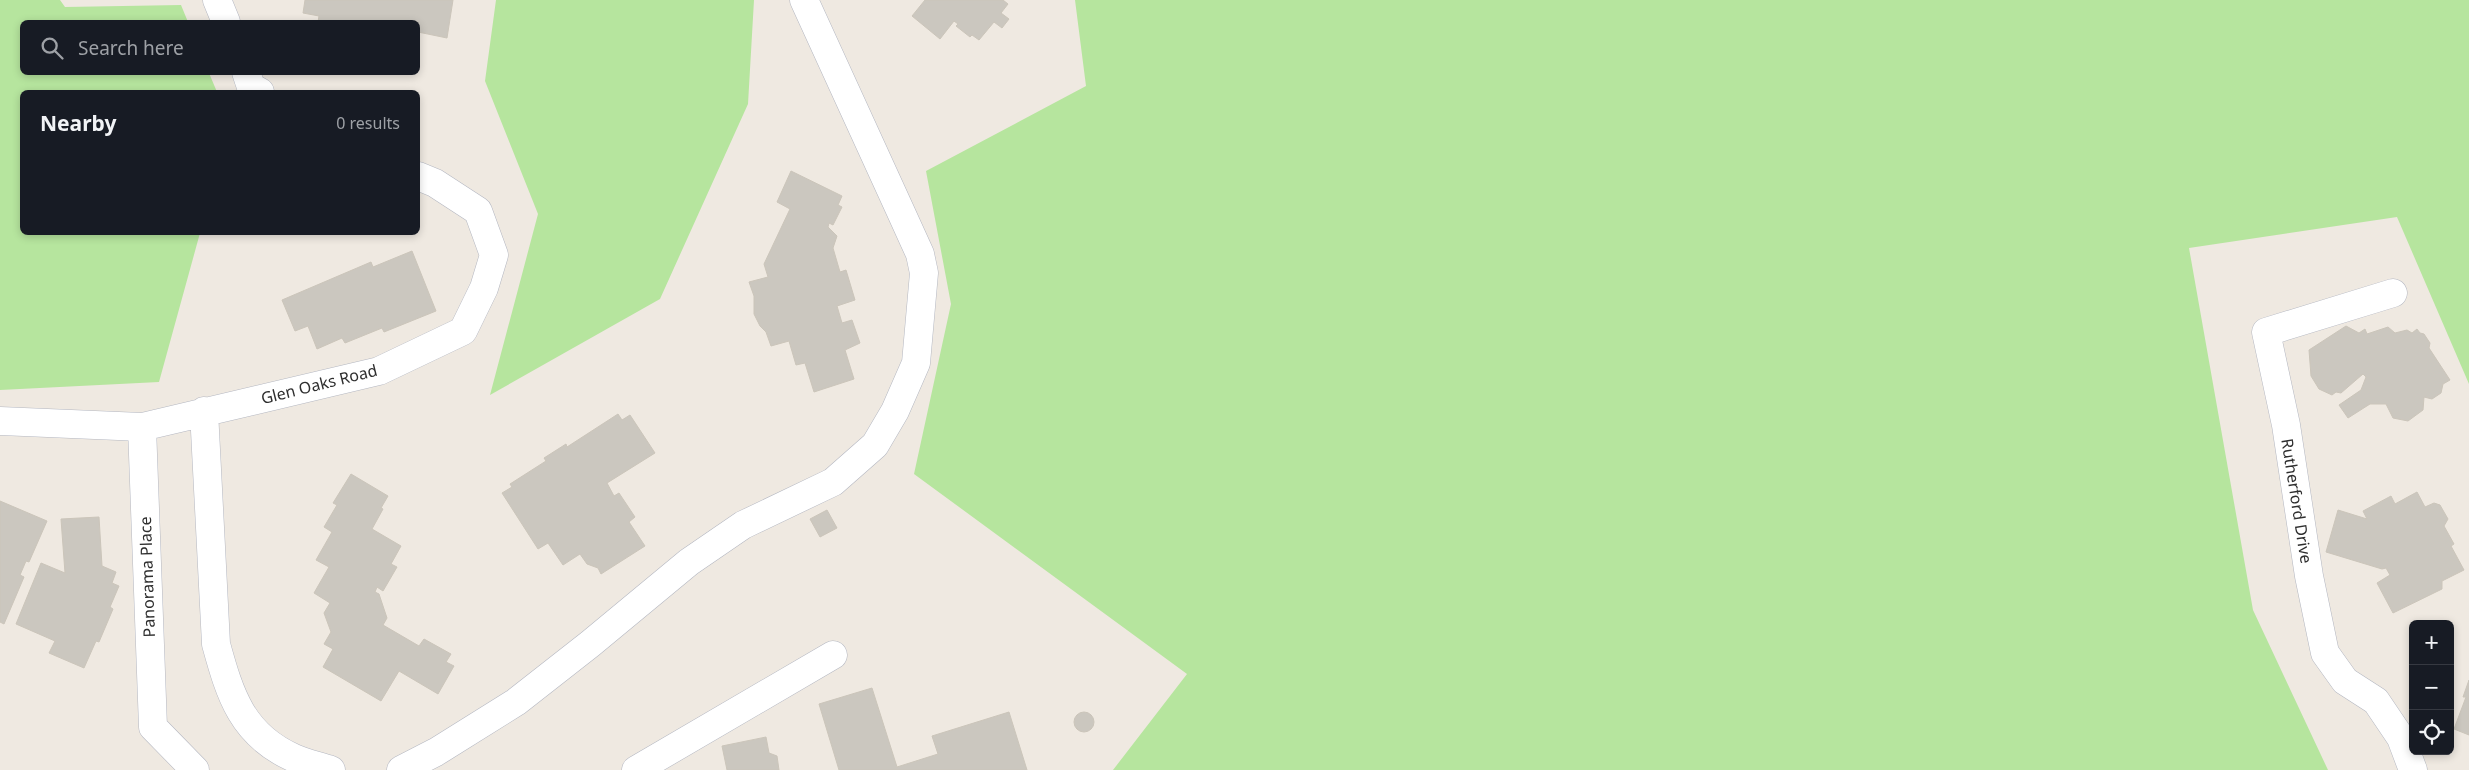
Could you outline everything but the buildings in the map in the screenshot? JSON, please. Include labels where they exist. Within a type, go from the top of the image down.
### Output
[{"type":"street","points":[[217,0],[225,20]]},
{"type":"street","points":[[401,770],[436,752],[516,702],[689,562],[742,525],[832,482],[875,445],[895,411],[916,363],[924,273],[920,254],[804,0]]},
{"type":"street","points":[[247,75],[251,87],[256,90]]},
{"type":"street","name":"Glen Oaks Road","points":[[0,421],[142,427],[379,371],[464,331],[484,288],[494,255],[478,211],[435,183],[420,177]]},
{"type":"street","name":"Rutherford Drive","points":[[2393,293],[2266,332],[2286,425],[2309,576],[2325,653],[2345,681],[2376,702],[2401,738],[2413,770]]},
{"type":"street","points":[[204,412],[216,644],[226,679],[243,718],[267,743],[294,758],[331,770]]},
{"type":"street","name":"Panorama Place","points":[[142,427],[153,727],[196,770]]},
{"type":"street","points":[[636,770],[833,655]]},
{"type":"green space","points":[[0,0],[60,0],[65,7],[181,5],[187,20],[20,20],[20,75],[210,75],[216,90],[20,90],[20,235],[199,235],[159,382],[0,390]]},
{"type":"green space","points":[[496,0],[754,0],[748,104],[660,299],[490,395],[538,214],[485,81]]},
{"type":"green space","points":[[1075,0],[2469,0],[2469,384],[2397,217],[2189,248],[2253,610],[2328,770],[1113,770],[1187,674],[914,474],[951,304],[926,171],[1086,86]]}]
